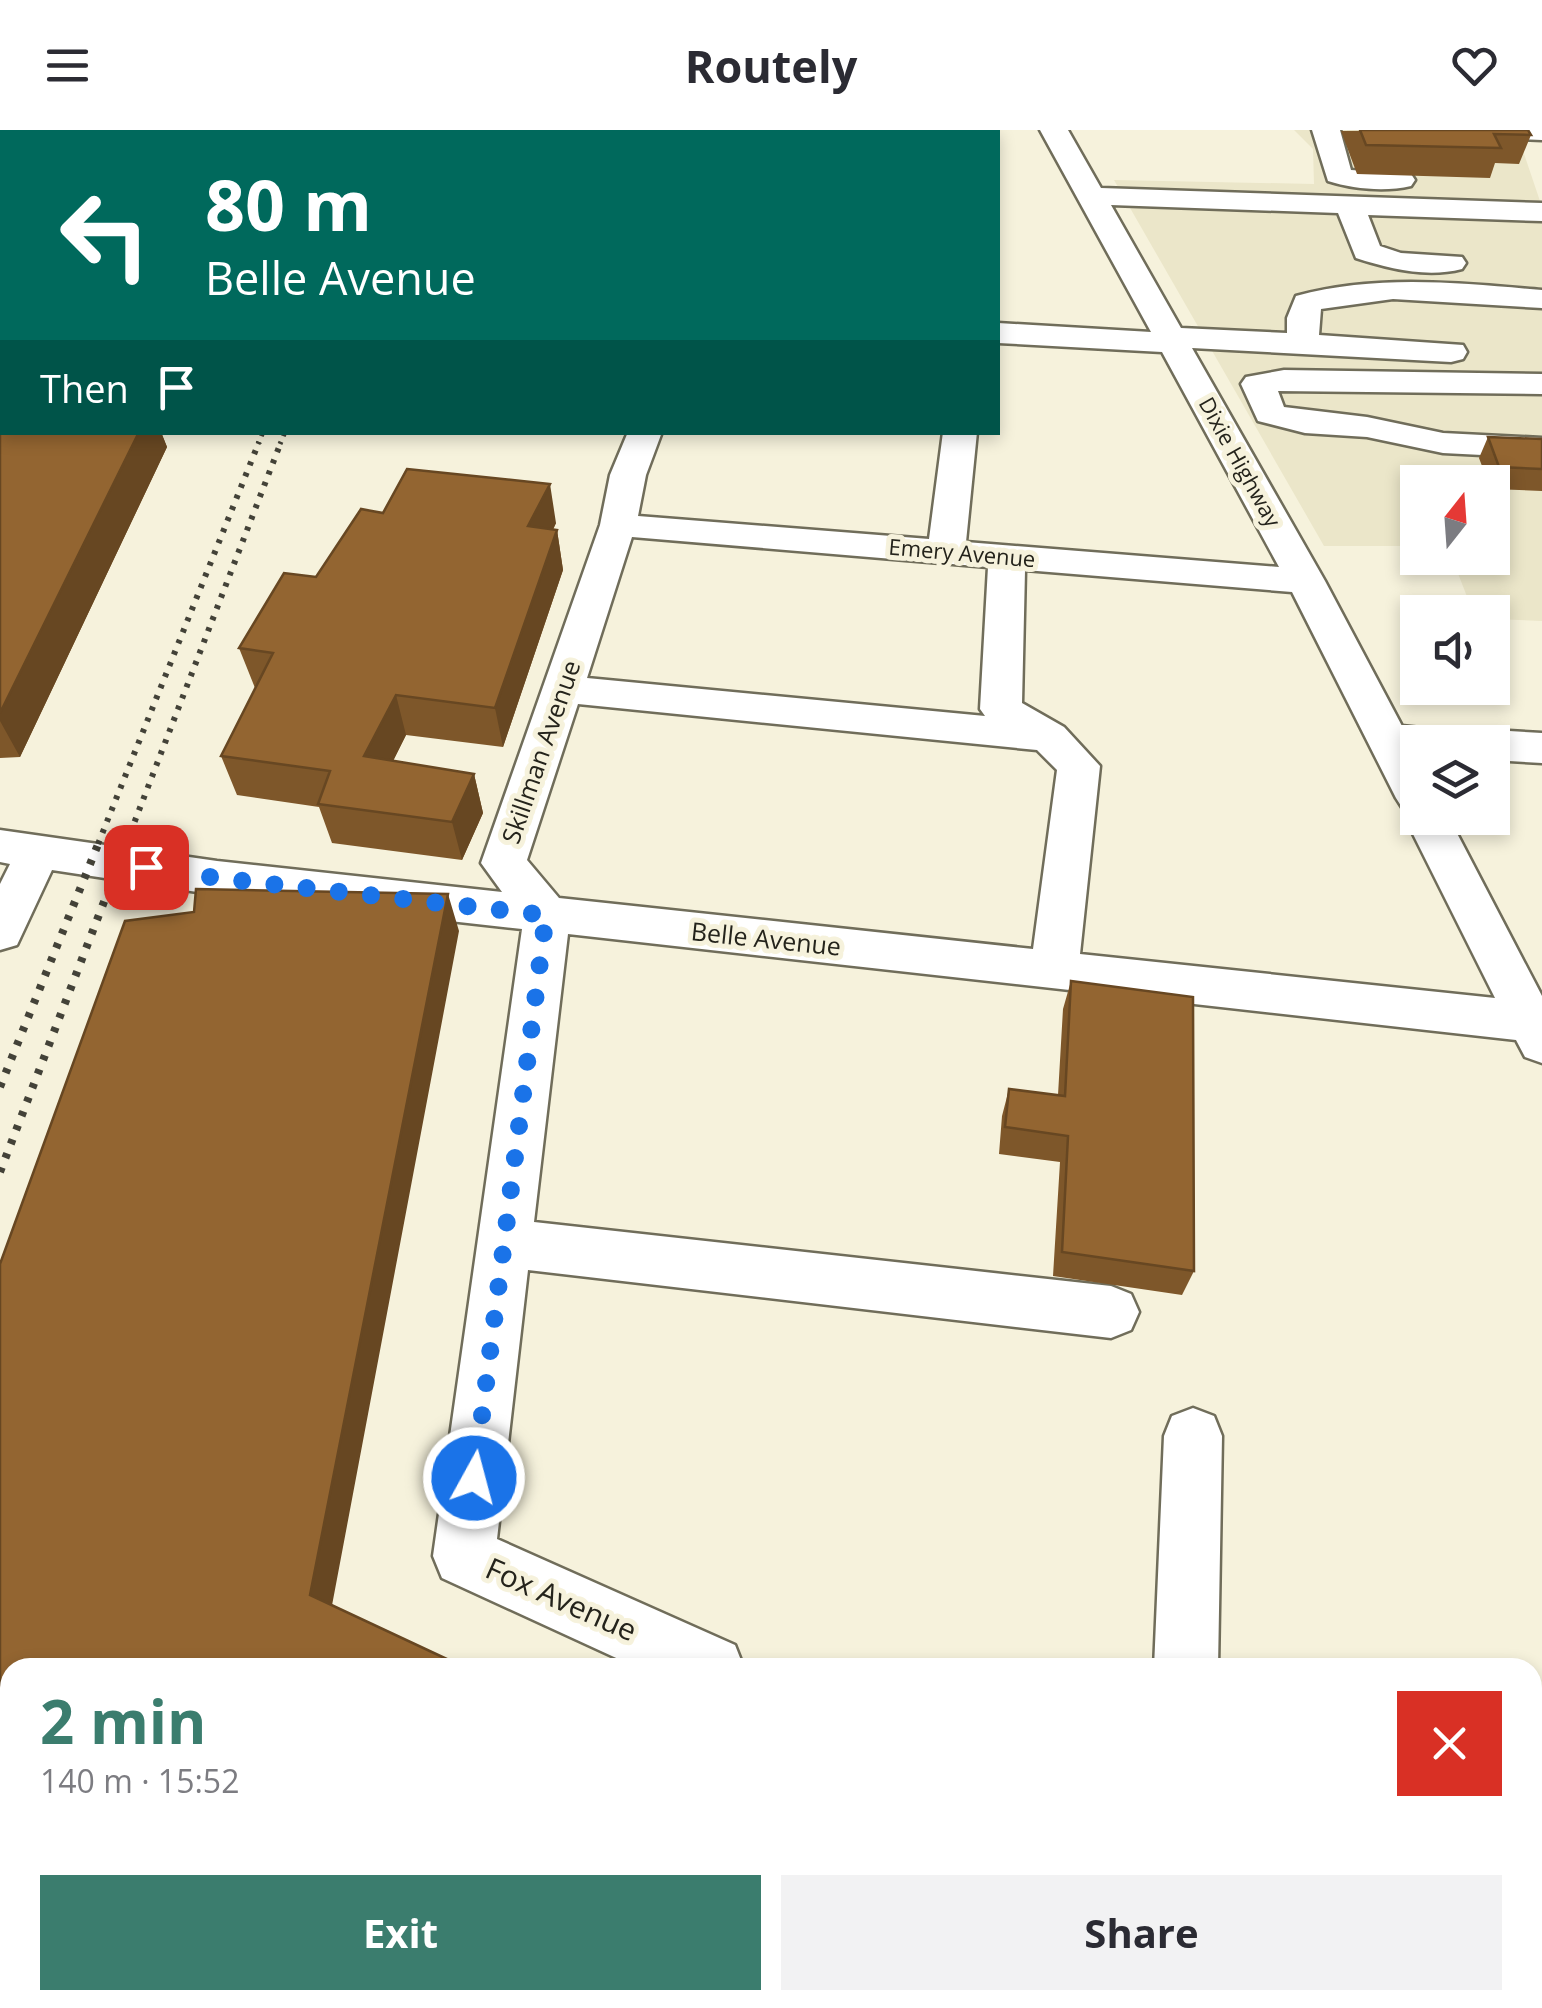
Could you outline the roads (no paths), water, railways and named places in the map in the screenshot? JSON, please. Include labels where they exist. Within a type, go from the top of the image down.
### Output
[{"type":"street","points":[[1021,130],[1056,132]]},
{"type":"street","points":[[1326,130],[1338,175],[1350,179],[1542,184]]},
{"type":"street","points":[[1489,130],[1542,132]]},
{"type":"street","name":"Dixie Highway","points":[[1056,132],[1306,581],[1400,764]]},
{"type":"street","points":[[1093,196],[1542,212]]},
{"type":"street","points":[[1350,204],[1367,252],[1399,262],[1488,264]]},
{"type":"street","points":[[1303,343],[1302,318],[1308,303],[1327,296],[1393,291],[1542,299]]},
{"type":"street","points":[[1000,333],[1542,353]]},
{"type":"street","points":[[1264,399],[1284,380],[1542,384]]},
{"type":"street","points":[[1205,397],[1264,399],[1305,423],[1367,427],[1443,443],[1542,448]]},
{"type":"street","points":[[946,552],[960,435]]},
{"type":"street","name":"Skillman Avenue","points":[[546,915],[504,863],[618,525],[637,454]]},
{"type":"street","name":"Emery Avenue","points":[[618,525],[1306,581]]},
{"type":"street","points":[[1007,557],[1001,709],[1048,736],[1079,766],[1054,970]]},
{"type":"street","points":[[563,688],[1048,736]]},
{"type":"street","points":[[1387,740],[1400,740]]},
{"type":"street","points":[[1510,746],[1542,748]]},
{"type":"street","points":[[1436,835],[1537,1033]]},
{"type":"street","points":[[0,932],[19,849]]},
{"type":"street","name":"Belle Avenue","points":[[19,849],[217,878],[1054,970],[1537,1033]]},
{"type":"street","points":[[546,915],[504,1243],[1111,1312]]},
{"type":"street","name":"Fox Avenue","points":[[504,1243],[464,1556],[690,1658]]},
{"type":"street","points":[[1186,1658],[1193,1436]]},
{"type":"railway","points":[[258,444],[262,435]]},
{"type":"railway","points":[[280,444],[284,435]]},
{"type":"railway","points":[[98,844],[259,442]]},
{"type":"railway","points":[[126,844],[281,442]]},
{"type":"railway","points":[[0,1087],[99,842]]},
{"type":"railway","points":[[0,1172],[127,842]]}]
